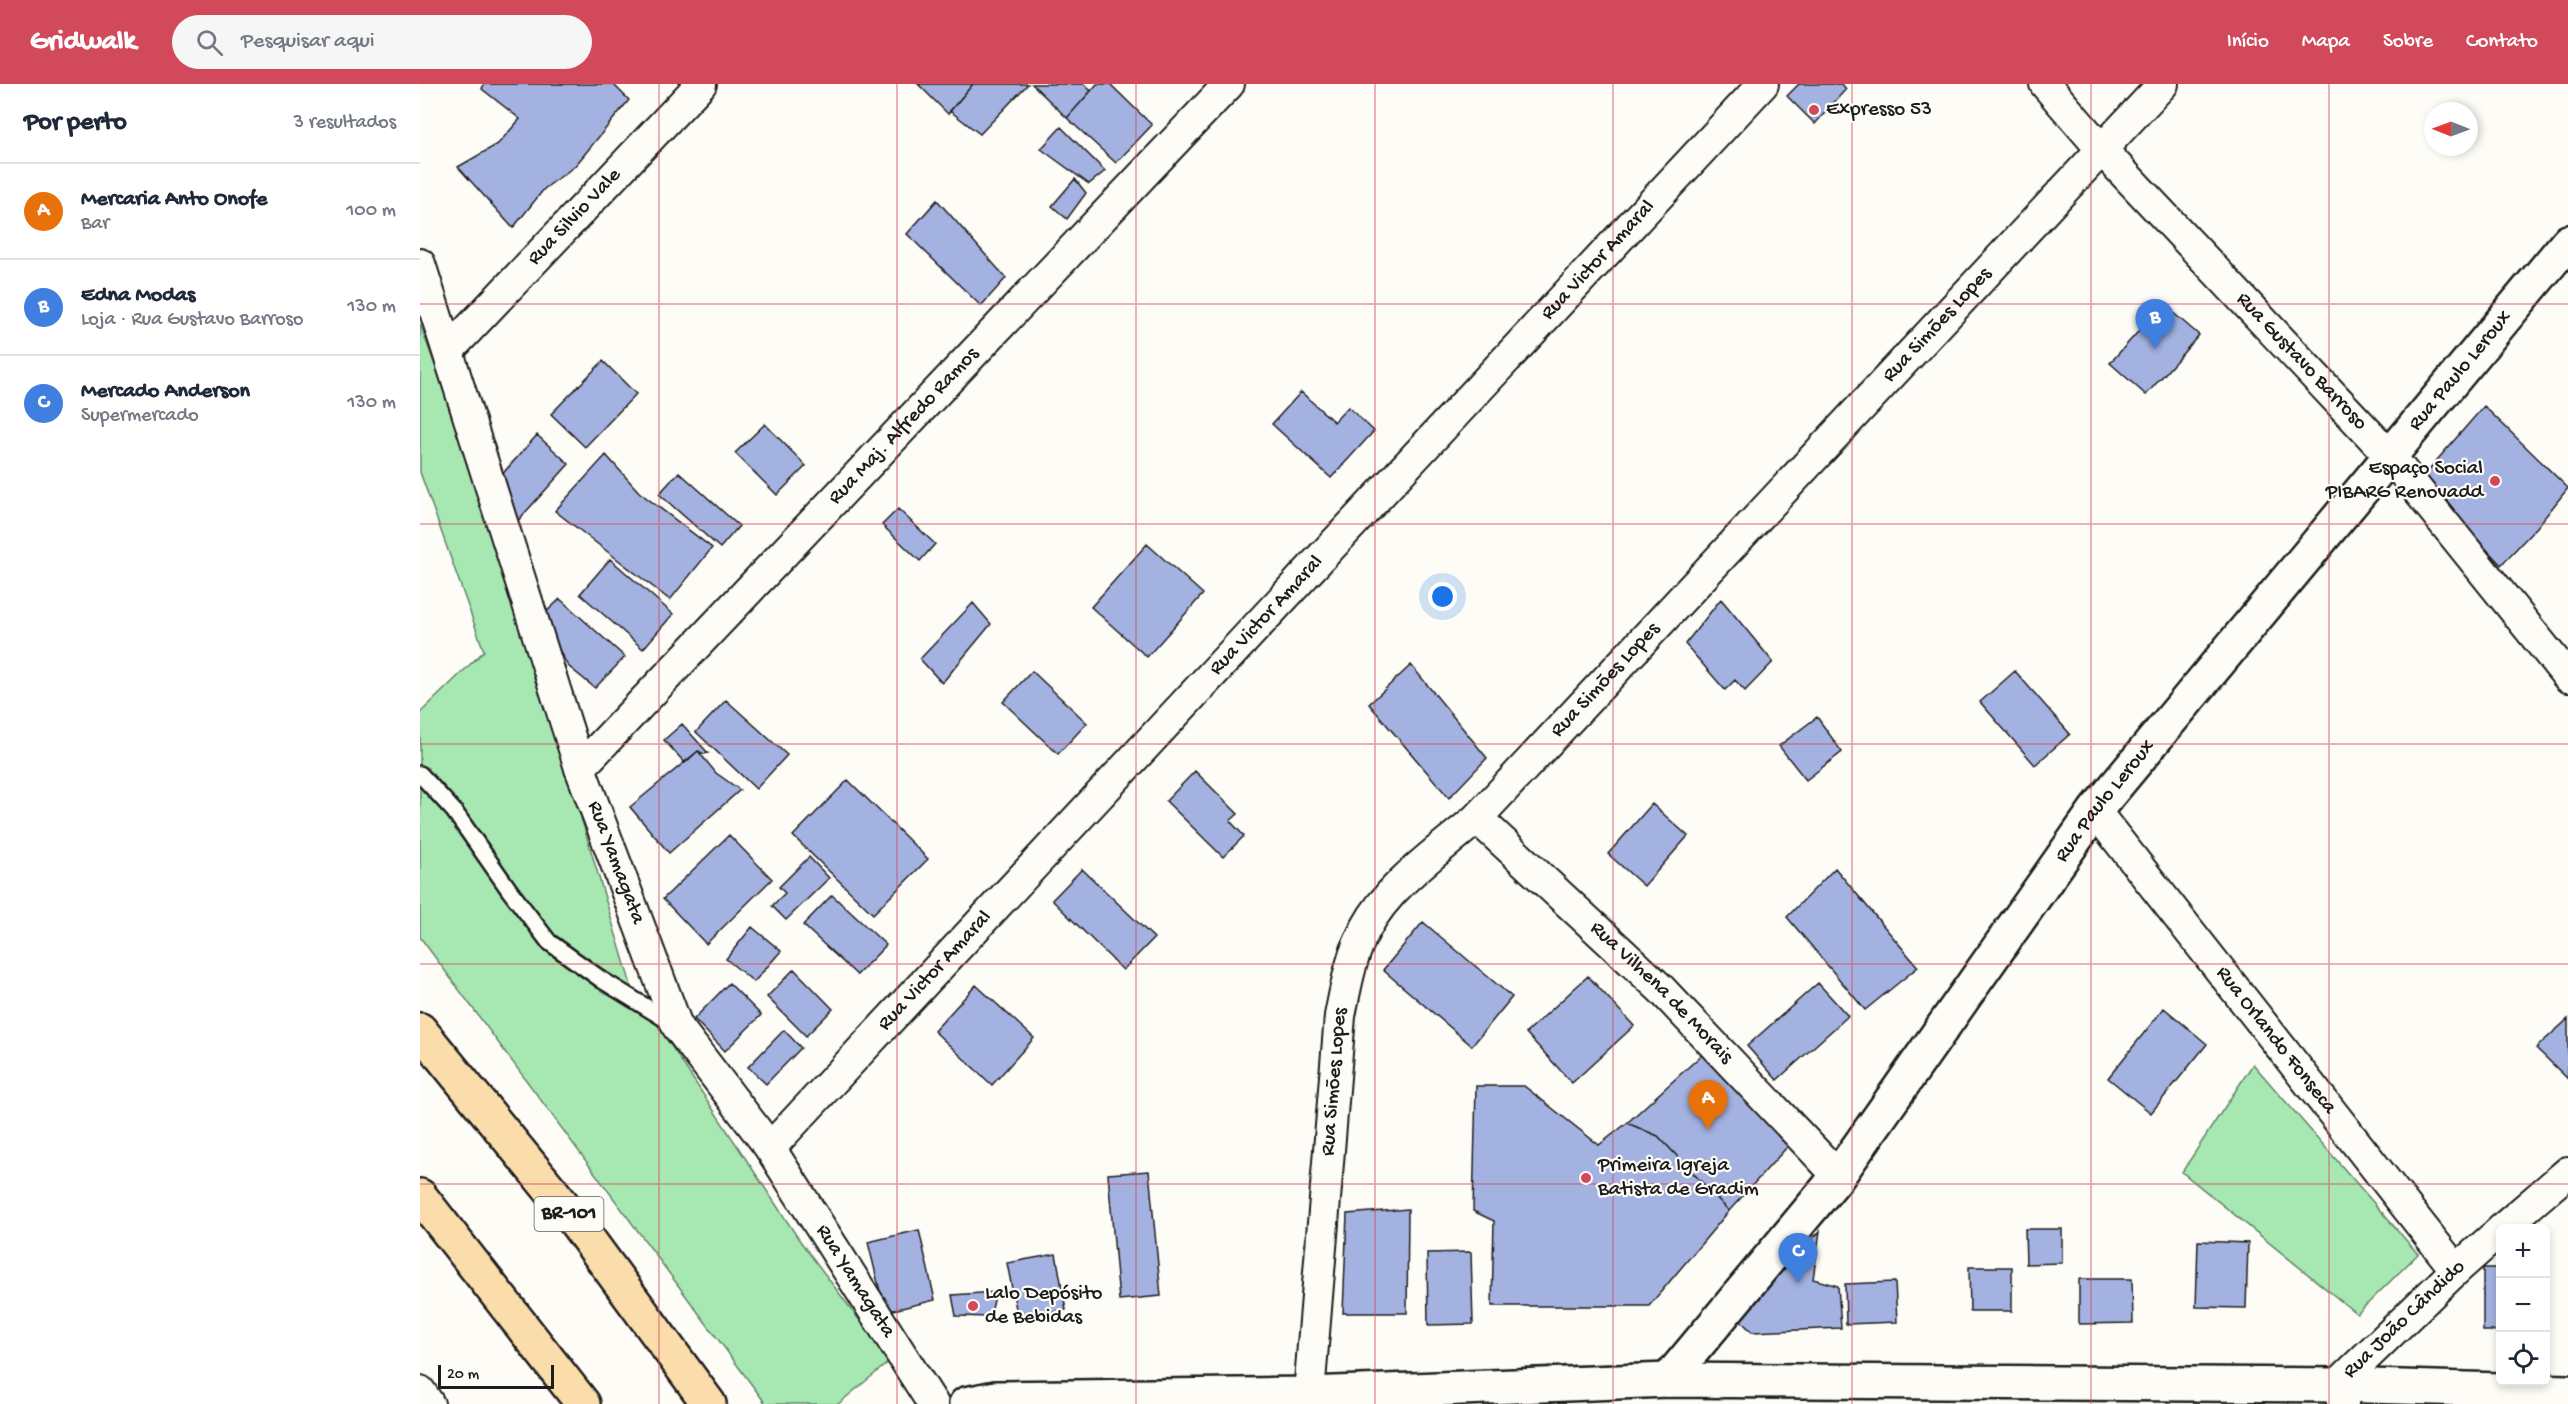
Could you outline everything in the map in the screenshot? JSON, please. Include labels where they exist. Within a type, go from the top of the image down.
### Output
[{"type":"highway","name":"BR-101","points":[[420,1030],[566,1209],[709,1404]]},
{"type":"highway","points":[[420,1196],[583,1404]]},
{"type":"street","name":"Rua Silvio Vale","points":[[449,350],[701,84]]},
{"type":"street","name":"Rua Maj. Alfredo Ramos","points":[[580,768],[1229,84]]},
{"type":"street","name":"Rua Victor Amaral","points":[[770,1148],[1763,84]]},
{"type":"street","name":"Rua Gustavo Barroso","points":[[2045,84],[2102,150],[2390,456],[2568,677]]},
{"type":"street","name":"Rua Simões Lopes","points":[[1311,1399],[1340,1016],[1350,964],[1366,927],[1392,892],[1477,818],[2163,84]]},
{"type":"street","name":"Rua Paulo Leroux","points":[[1668,1380],[1838,1176],[2095,812],[2568,242]]},
{"type":"street","name":"Rua Yamagata","points":[[420,264],[580,768],[677,1026],[770,1148],[933,1404]]},
{"type":"street","name":"Rua Orlando Fonseca","points":[[2095,812],[2456,1270]]},
{"type":"street","name":"Rua Vilhena de Morais","points":[[1477,818],[1661,989],[1838,1176]]},
{"type":"street","name":"Rua João Cândido","points":[[2509,1224],[2568,1172]]},
{"type":"street","name":"Rua João Cândido","points":[[2340,1395],[2456,1270],[2496,1235]]},
{"type":"street","points":[[966,1404],[996,1398],[1311,1399],[1668,1380],[2340,1395],[2568,1392]]},
{"type":"street","points":[[420,1391],[429,1404]]},
{"type":"lane","points":[[420,774],[454,811],[549,942],[602,980],[677,1026]]},
{"type":"green space","points":[[420,324],[453,415],[540,680],[631,985],[800,1241],[890,1361],[838,1404],[766,1404],[420,937],[420,713],[484,651],[420,472]]},
{"type":"green space","points":[[2253,1064],[2418,1254],[2357,1314],[2182,1172]]},
{"type":"building","points":[[484,84],[613,84],[629,100],[575,166],[544,189],[513,228],[458,167],[498,144],[520,119],[482,89]]},
{"type":"building","points":[[918,84],[973,84],[948,114]]},
{"type":"building","points":[[973,84],[1028,84],[980,134],[950,111]]},
{"type":"building","points":[[1032,84],[1084,84],[1091,91],[1067,118]]},
{"type":"building","points":[[1097,84],[1110,84],[1152,125],[1116,163],[1067,118]]},
{"type":"building","name":"Expresso 53","points":[[1799,84],[1842,84],[1846,89],[1815,124],[1787,96]]},
{"type":"building","points":[[1061,127],[1105,171],[1089,184],[1041,149]]},
{"type":"building","points":[[1075,179],[1086,193],[1067,219],[1052,206]]},
{"type":"building","points":[[937,200],[1006,278],[981,306],[907,234]]},
{"type":"building","points":[[2163,304],[2199,335],[2146,395],[2110,363]]},
{"type":"building","points":[[603,361],[636,394],[585,447],[551,414]]},
{"type":"building","points":[[1301,392],[1334,422],[1348,407],[1374,431],[1331,478],[1272,424]]},
{"type":"building","name":"Espaço Social PIBARG Renovadd","points":[[2484,406],[2568,488],[2537,527],[2501,565],[2456,516],[2424,475]]},
{"type":"building","points":[[765,424],[806,466],[777,495],[735,453]]},
{"type":"building","points":[[537,435],[569,464],[514,525],[497,480]]},
{"type":"building","points":[[606,455],[639,492],[712,548],[670,600],[555,511]]},
{"type":"building","points":[[679,472],[739,526],[720,548],[659,494]]},
{"type":"building","points":[[898,509],[935,544],[920,561],[882,525]]},
{"type":"building","points":[[1147,544],[1203,594],[1147,657],[1091,607]]},
{"type":"building","points":[[610,559],[673,614],[643,649],[580,594]]},
{"type":"building","points":[[560,599],[625,657],[595,688],[568,666],[541,617]]},
{"type":"building","points":[[1721,599],[1773,662],[1745,691],[1735,680],[1725,690],[1685,644]]},
{"type":"building","points":[[973,603],[991,624],[942,683],[920,659]]},
{"type":"building","points":[[1411,665],[1487,758],[1449,798],[1369,704]]},
{"type":"building","points":[[1032,671],[1087,723],[1058,754],[1003,702]]},
{"type":"building","points":[[2015,671],[2070,734],[2035,765],[1980,702]]},
{"type":"building","points":[[726,700],[787,755],[756,789],[696,732]]},
{"type":"building","points":[[1817,717],[1842,752],[1806,780],[1779,746]]},
{"type":"building","points":[[682,724],[708,753],[698,751],[685,763],[664,740]]},
{"type":"building","points":[[698,751],[716,773],[740,790],[669,853],[630,807]]},
{"type":"building","points":[[1195,771],[1238,814],[1230,821],[1244,836],[1223,857],[1166,801]]},
{"type":"building","points":[[848,780],[928,859],[873,914],[793,836]]},
{"type":"building","points":[[1652,804],[1688,836],[1644,886],[1608,854]]},
{"type":"building","points":[[729,835],[772,879],[706,944],[663,899]]},
{"type":"building","points":[[809,857],[829,878],[786,920],[772,906],[785,893],[779,887]]},
{"type":"building","points":[[1835,868],[1918,967],[1865,1010],[1787,917]]},
{"type":"building","points":[[1082,869],[1154,938],[1123,970],[1052,900]]},
{"type":"building","points":[[832,895],[886,945],[857,975],[803,925]]},
{"type":"building","points":[[1423,922],[1512,997],[1472,1046],[1383,970]]},
{"type":"building","points":[[752,927],[781,951],[754,982],[726,959]]},
{"type":"building","points":[[794,969],[833,1009],[806,1036],[767,997]]},
{"type":"building","points":[[1588,976],[1634,1026],[1572,1083],[1526,1033]]},
{"type":"building","points":[[729,983],[761,1015],[725,1051],[694,1019]]},
{"type":"building","points":[[1818,983],[1848,1016],[1777,1080],[1747,1046]]},
{"type":"building","points":[[976,985],[1034,1038],[992,1085],[934,1031]]},
{"type":"building","points":[[2164,1008],[2207,1044],[2151,1113],[2108,1078]]},
{"type":"building","points":[[2568,1019],[2568,1079],[2536,1048]]},
{"type":"building","points":[[784,1030],[801,1048],[766,1084],[748,1067]]},
{"type":"building","points":[[1706,1051],[1788,1146],[1729,1211],[1658,1136],[1627,1123]]},
{"type":"building","name":"Primeira Igreja Batista de Gradim","points":[[1476,1086],[1524,1086],[1599,1145],[1627,1123],[1658,1136],[1729,1211],[1649,1306],[1492,1306],[1494,1221],[1473,1211]]},
{"type":"building","points":[[1149,1171],[1161,1296],[1119,1300],[1108,1174]]},
{"type":"building","points":[[1408,1209],[1407,1313],[1343,1313],[1347,1214]]},
{"type":"building","points":[[2025,1229],[2062,1229],[2062,1263],[2026,1264]]},
{"type":"building","points":[[919,1230],[935,1300],[885,1312],[868,1242]]},
{"type":"building","points":[[1820,1231],[1813,1279],[1838,1286],[1841,1328],[1752,1332],[1738,1318]]},
{"type":"building","points":[[2198,1241],[2248,1243],[2246,1308],[2196,1307]]},
{"type":"building","points":[[1471,1252],[1473,1324],[1428,1325],[1427,1253]]},
{"type":"building","points":[[1056,1254],[1066,1310],[1018,1319],[1007,1263]]},
{"type":"building","points":[[1969,1267],[2012,1267],[2012,1311],[1970,1311]]},
{"type":"building","points":[[2483,1268],[2496,1268],[2496,1331],[2483,1331]]},
{"type":"building","points":[[2079,1279],[2132,1279],[2133,1323],[2079,1324]]},
{"type":"building","points":[[1895,1282],[1897,1322],[1846,1324],[1845,1284]]},
{"type":"building","name":"Lalo Depósito de Bebidas","points":[[996,1292],[990,1317],[956,1316],[952,1295]]},
{"type":"place","name":"Expresso 53","points":[[1814,110]]},
{"type":"place","name":"Edna Modas","points":[[2155,349]]},
{"type":"place","name":"Espaço Social PIBARG Renovadd","points":[[2495,481]]},
{"type":"place","name":"Mercaria Anto Onofe","points":[[1708,1130]]},
{"type":"place","name":"Primeira Igreja Batista de Gradim","points":[[1586,1178]]},
{"type":"place","name":"Mercado Anderson","points":[[1798,1283]]},
{"type":"place","name":"Lalo Depósito de Bebidas","points":[[973,1306]]}]
